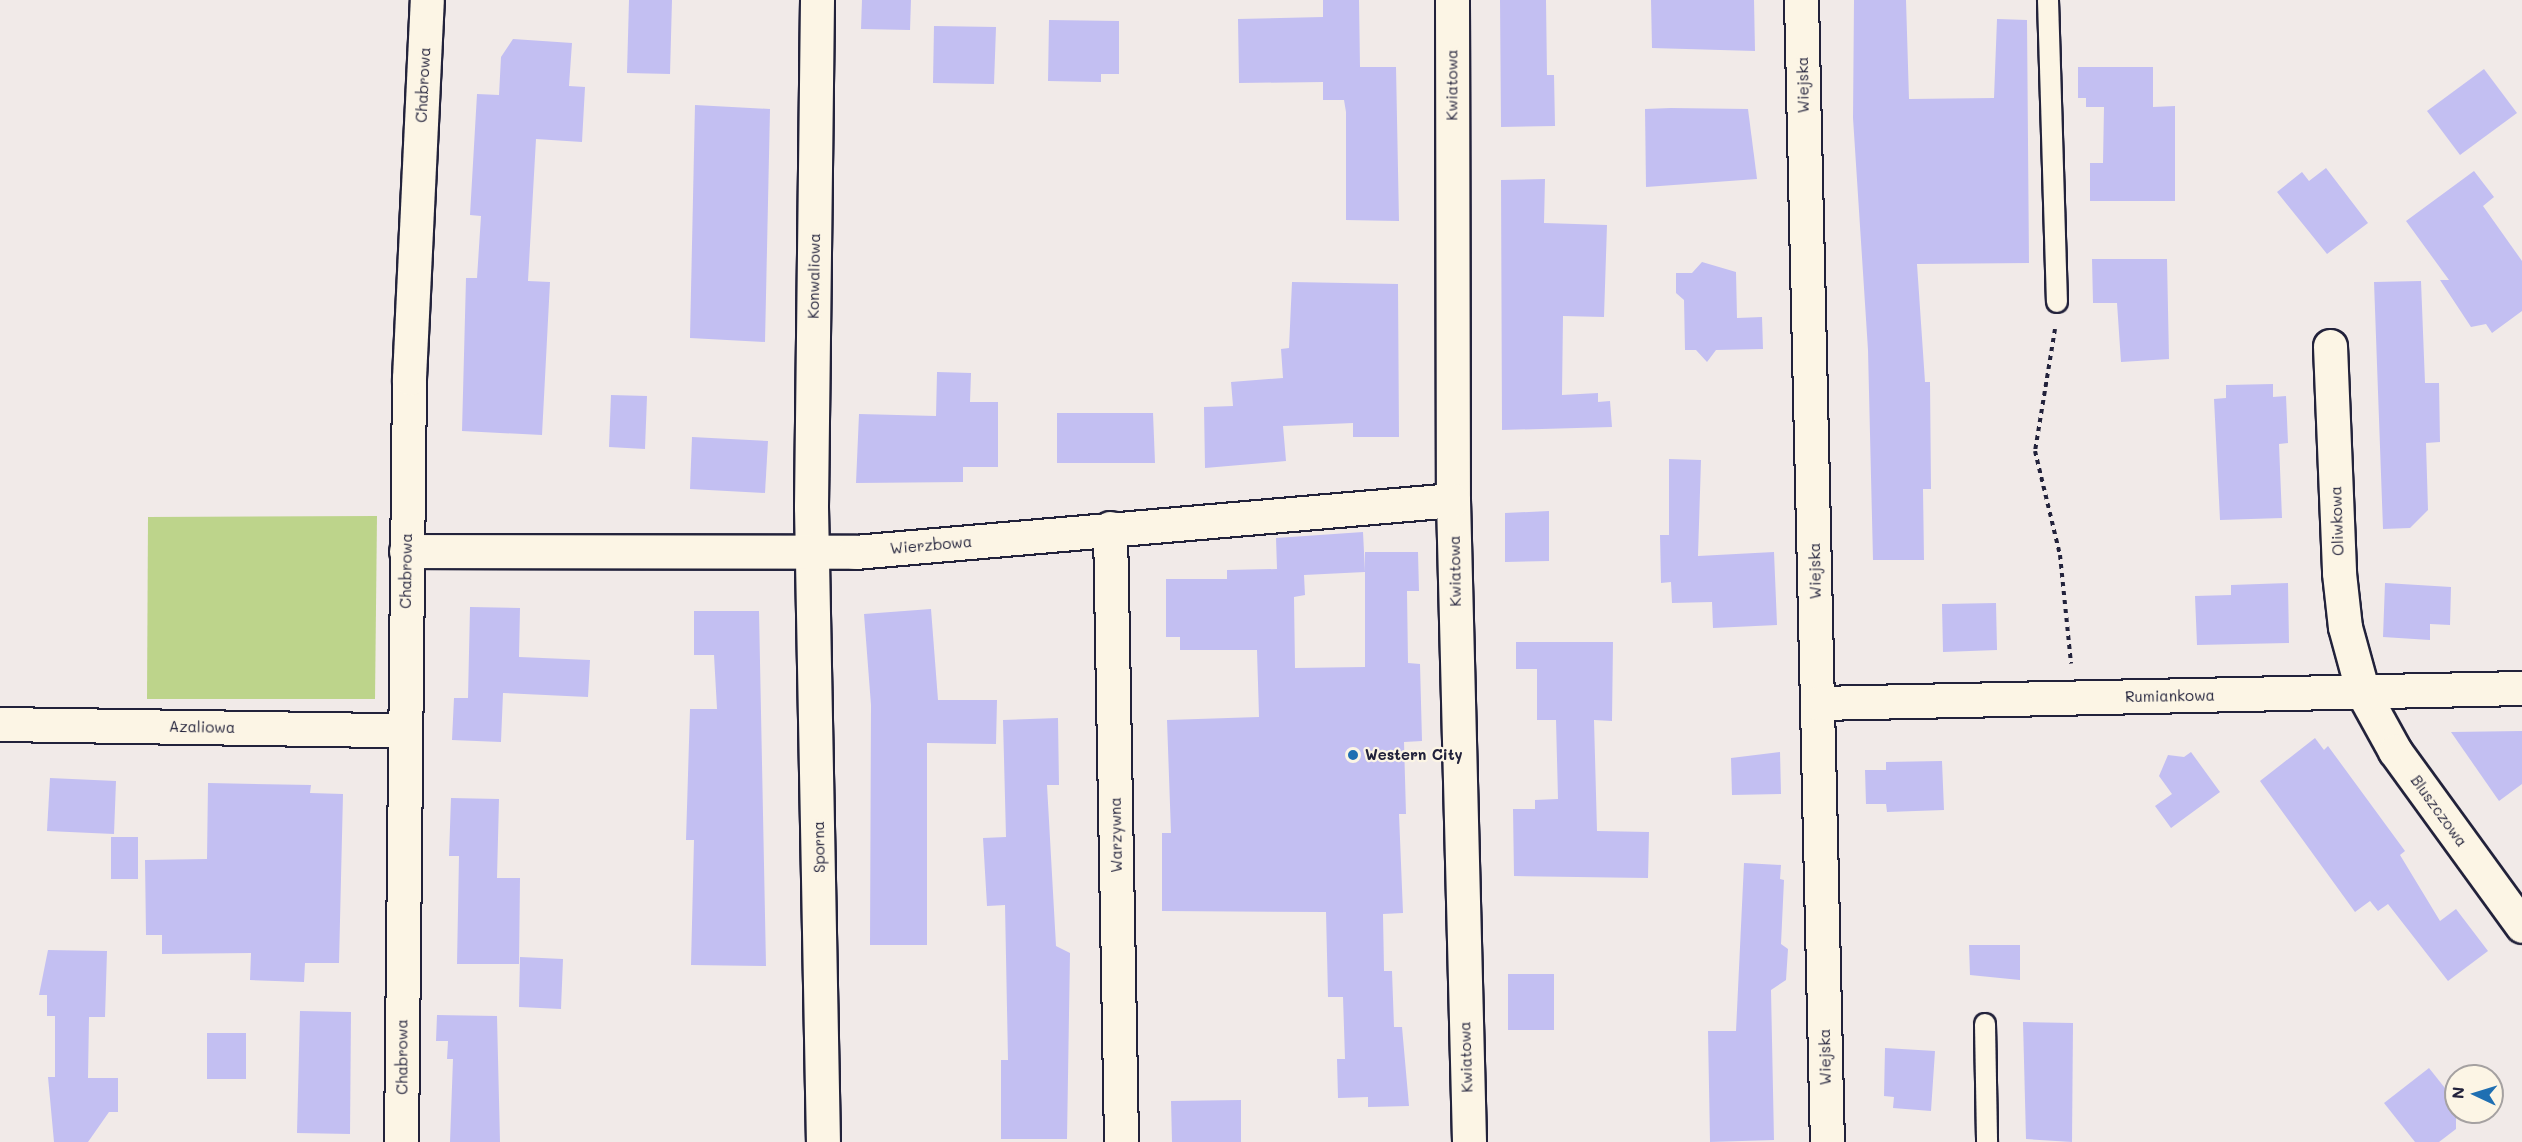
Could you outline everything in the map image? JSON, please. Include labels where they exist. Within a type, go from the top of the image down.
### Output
[{"type":"street","name":"Chabrowa","points":[[401,1142],[406,551],[427,0]]},
{"type":"street","name":"Konwaliowa","points":[[813,553],[817,0]]},
{"type":"street","name":"Kwiatowa","points":[[1452,0],[1454,500],[1468,1142]]},
{"type":"street","name":"Wiejska","points":[[1801,0],[1827,1142]]},
{"type":"street","name":"Oliwkowa","points":[[2330,346],[2338,573],[2345,627],[2362,693]]},
{"type":"street","name":"Wierzbowa","points":[[406,551],[813,553],[1454,500]]},
{"type":"street","name":"Warzywna","points":[[1110,528],[1121,1142]]},
{"type":"street","name":"Sporna","points":[[813,553],[823,1142]]},
{"type":"street","name":"Rumiankowa","points":[[1818,703],[2522,688]]},
{"type":"street","name":"Bluszczowa","points":[[2362,693],[2395,751],[2522,926]]},
{"type":"street","name":"Azaliowa","points":[[0,724],[404,730]]},
{"type":"lane","points":[[2048,0],[2056,302]]},
{"type":"lane","points":[[1985,1024],[1987,1142]]},
{"type":"path","points":[[2056,302],[2035,451],[2060,555],[2073,698]]},
{"type":"green space","points":[[377,516],[375,699],[147,699],[148,517]]},
{"type":"building","points":[[629,0],[672,0],[670,74],[627,73]]},
{"type":"building","points":[[862,0],[911,0],[910,30],[861,29]]},
{"type":"building","points":[[1323,0],[1359,0],[1360,67],[1396,67],[1399,221],[1346,220],[1344,100],[1323,100],[1323,82],[1239,83],[1238,19],[1323,17]]},
{"type":"building","points":[[1500,0],[1546,0],[1547,75],[1554,75],[1555,126],[1501,127]]},
{"type":"building","points":[[1651,0],[1754,0],[1755,51],[1652,48]]},
{"type":"building","points":[[1854,0],[1906,0],[1909,99],[1994,98],[1997,19],[2027,20],[2029,263],[1917,264],[1925,382],[1930,382],[1931,489],[1923,489],[1924,560],[1873,560],[1868,350],[1853,118]]},
{"type":"building","points":[[1049,20],[1119,21],[1119,74],[1101,74],[1101,82],[1048,81]]},
{"type":"building","points":[[934,26],[996,27],[994,84],[933,83]]},
{"type":"building","points":[[513,39],[572,43],[569,86],[585,87],[582,142],[536,139],[528,281],[550,282],[542,435],[462,431],[466,278],[477,278],[481,216],[470,215],[477,94],[499,95],[501,57]]},
{"type":"building","points":[[2078,67],[2153,67],[2153,107],[2175,106],[2175,201],[2090,201],[2090,163],[2103,163],[2104,107],[2086,107],[2086,98],[2078,98]]},
{"type":"building","points":[[2484,69],[2517,113],[2460,155],[2427,111]]},
{"type":"building","points":[[695,105],[770,109],[765,342],[690,338]]},
{"type":"building","points":[[1645,109],[1748,109],[1757,179],[1646,187]]},
{"type":"building","points":[[2326,168],[2368,223],[2327,254],[2277,192],[2302,172],[2309,181]]},
{"type":"building","points":[[2474,171],[2494,197],[2483,206],[2522,261],[2522,311],[2492,333],[2486,324],[2471,327],[2440,280],[2449,280],[2406,221]]},
{"type":"building","points":[[1545,179],[1544,223],[1607,225],[1604,317],[1563,316],[1562,395],[1598,393],[1598,402],[1610,401],[1612,427],[1502,430],[1501,180]]},
{"type":"building","points":[[2092,259],[2167,259],[2169,359],[2121,362],[2117,303],[2093,303]]},
{"type":"building","points":[[1702,262],[1736,272],[1737,318],[1762,317],[1763,349],[1716,350],[1707,362],[1696,350],[1685,350],[1684,300],[1676,293],[1676,273],[1692,273]]},
{"type":"building","points":[[2421,281],[2425,383],[2439,383],[2440,442],[2426,443],[2428,510],[2410,528],[2383,529],[2374,282]]},
{"type":"building","points":[[1292,282],[1398,284],[1399,437],[1353,437],[1353,423],[1283,426],[1286,461],[1205,468],[1204,407],[1233,406],[1231,382],[1283,378],[1281,349],[1289,348]]},
{"type":"building","points":[[937,372],[971,373],[970,402],[998,402],[998,467],[963,467],[963,482],[856,483],[859,414],[936,416]]},
{"type":"building","points":[[2273,384],[2273,397],[2286,396],[2288,443],[2279,444],[2282,518],[2220,520],[2214,399],[2226,398],[2226,385]]},
{"type":"building","points":[[611,395],[647,396],[645,449],[609,447]]},
{"type":"building","points":[[1057,413],[1153,413],[1155,463],[1057,463]]},
{"type":"building","points":[[692,437],[768,441],[765,493],[690,489]]},
{"type":"building","points":[[1669,459],[1701,460],[1698,556],[1774,552],[1777,625],[1713,628],[1712,602],[1672,603],[1671,582],[1661,583],[1660,535],[1669,535]]},
{"type":"building","points":[[1549,511],[1549,561],[1505,562],[1505,513]]},
{"type":"building","points":[[1363,532],[1365,572],[1365,552],[1418,552],[1419,591],[1407,591],[1408,663],[1420,664],[1422,741],[1404,742],[1406,814],[1399,814],[1403,913],[1383,914],[1384,971],[1392,971],[1394,1027],[1402,1027],[1409,1106],[1368,1107],[1368,1097],[1338,1098],[1337,1059],[1345,1059],[1343,997],[1328,997],[1326,912],[1162,911],[1162,833],[1171,833],[1167,720],[1259,717],[1257,650],[1180,650],[1180,637],[1166,637],[1166,579],[1227,579],[1227,570],[1277,569],[1276,538]],"holes":[[[1365,572],[1365,667],[1295,668],[1294,597],[1305,595],[1304,575]]]},
{"type":"building","points":[[2288,583],[2289,643],[2197,645],[2195,596],[2231,595],[2231,585]]},
{"type":"building","points":[[2385,583],[2451,587],[2450,625],[2430,624],[2430,640],[2383,637]]},
{"type":"building","points":[[1996,603],[1997,650],[1943,652],[1942,604]]},
{"type":"building","points":[[470,607],[520,608],[519,657],[590,660],[588,697],[503,693],[501,742],[452,740],[454,698],[468,698]]},
{"type":"building","points":[[931,609],[938,700],[997,700],[996,744],[927,743],[927,945],[870,945],[871,705],[864,614]]},
{"type":"building","points":[[694,611],[759,611],[766,966],[691,965],[694,840],[686,840],[690,709],[717,709],[714,655],[694,655]]},
{"type":"building","points":[[1516,642],[1613,642],[1612,721],[1594,720],[1597,831],[1649,832],[1648,878],[1514,876],[1513,809],[1535,809],[1535,800],[1558,799],[1556,720],[1537,720],[1537,669],[1516,669]]},
{"type":"building","points":[[1058,718],[1059,785],[1047,785],[1056,946],[1070,953],[1067,1139],[1001,1139],[1001,1060],[1008,1060],[1005,905],[987,906],[983,838],[1006,837],[1003,720]]},
{"type":"building","points":[[2522,731],[2522,784],[2499,801],[2451,732]]},
{"type":"building","points":[[2315,738],[2324,750],[2328,746],[2405,851],[2400,855],[2440,921],[2456,909],[2488,951],[2448,981],[2388,904],[2378,911],[2370,901],[2355,912],[2260,781]]},
{"type":"building","points":[[1780,752],[1781,794],[1732,795],[1731,758]]},
{"type":"building","points":[[2191,752],[2220,792],[2171,828],[2155,806],[2172,794],[2159,776],[2168,755],[2184,757]]},
{"type":"building","points":[[1942,761],[1944,810],[1887,812],[1886,804],[1866,804],[1865,770],[1886,770],[1886,762]]},
{"type":"building","points":[[50,778],[116,781],[114,834],[47,831]]},
{"type":"building","points":[[208,783],[311,785],[310,793],[343,794],[339,963],[305,963],[304,982],[250,980],[251,953],[162,954],[162,935],[146,935],[145,860],[207,859]]},
{"type":"building","points":[[451,798],[499,799],[497,878],[520,878],[519,964],[457,964],[459,856],[449,856]]},
{"type":"building","points":[[111,837],[138,837],[138,879],[111,879]]},
{"type":"building","points":[[1744,863],[1781,865],[1780,879],[1784,880],[1781,944],[1788,949],[1786,980],[1771,990],[1774,1140],[1710,1142],[1708,1031],[1736,1031]]},
{"type":"building","points":[[1969,945],[2020,945],[2020,980],[1970,975]]},
{"type":"building","points":[[48,950],[107,951],[105,1017],[89,1017],[88,1078],[118,1078],[118,1112],[109,1112],[88,1142],[54,1142],[48,1077],[55,1077],[55,1016],[47,1016],[47,995],[39,995]]},
{"type":"building","points":[[520,957],[563,959],[561,1009],[519,1007]]},
{"type":"building","points":[[1508,974],[1554,974],[1554,1030],[1508,1030]]},
{"type":"building","points":[[300,1011],[351,1012],[350,1134],[297,1133]]},
{"type":"building","points":[[437,1015],[497,1016],[500,1142],[450,1142],[453,1059],[447,1059],[448,1041],[436,1041]]},
{"type":"building","points":[[2023,1022],[2073,1023],[2072,1142],[2026,1139]]},
{"type":"building","points":[[207,1033],[246,1033],[246,1079],[207,1079]]},
{"type":"building","points":[[1885,1048],[1935,1051],[1931,1111],[1893,1108],[1894,1097],[1884,1096]]},
{"type":"building","points":[[2429,1068],[2444,1087],[2444,1124],[2456,1124],[2456,1129],[2439,1142],[2415,1142],[2384,1103]]},
{"type":"building","points":[[1241,1100],[1241,1142],[1172,1142],[1171,1101]]},
{"type":"place","name":"Western City","points":[[1353,755]]}]
